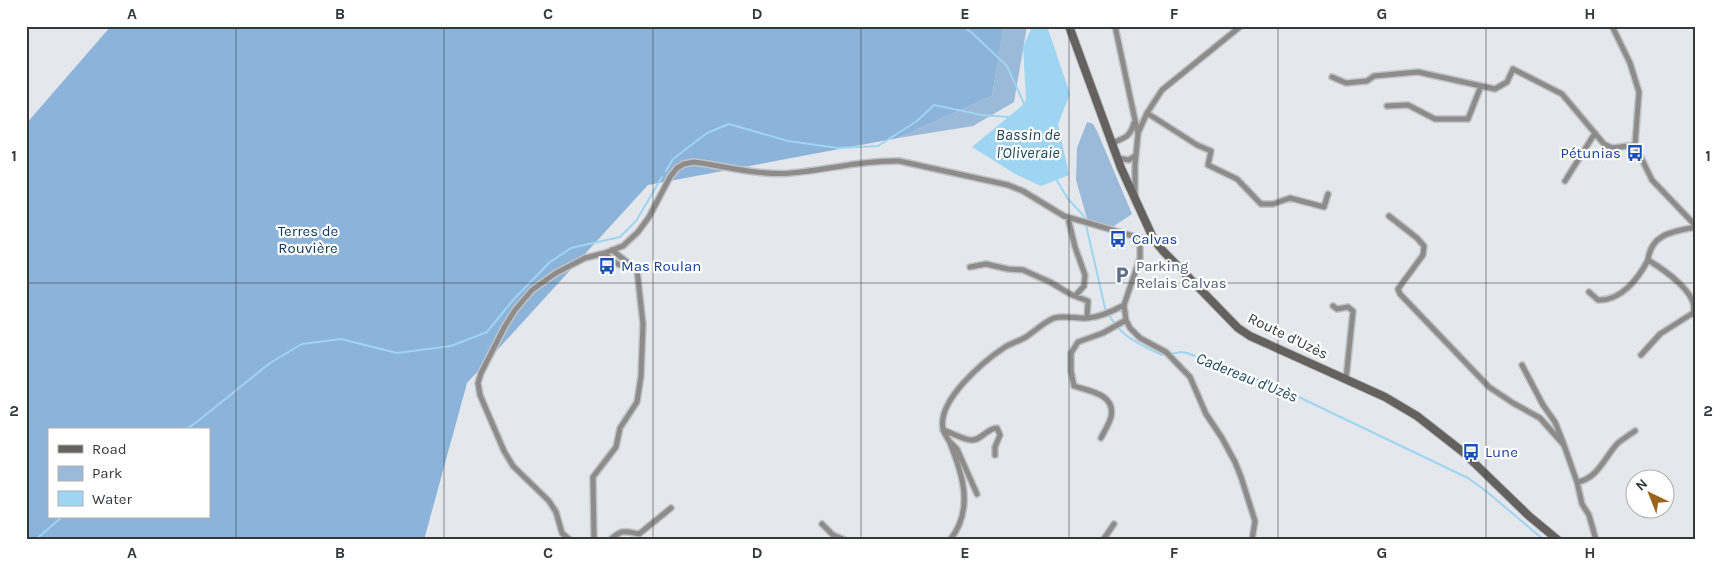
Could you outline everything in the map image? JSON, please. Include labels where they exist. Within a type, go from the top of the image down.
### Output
[{"type":"main road","name":"Route d'Uzès","points":[[1069,26],[1117,157],[1135,202],[1154,240],[1238,328],[1250,336],[1385,397],[1417,416],[1463,452],[1558,540]]},
{"type":"street","points":[[1115,26],[1138,134]]},
{"type":"street","points":[[1135,202],[1136,146],[1138,134],[1147,113],[1162,90],[1241,26]]},
{"type":"street","points":[[1589,292],[1598,300],[1606,300],[1616,296],[1639,276],[1653,246],[1661,236],[1696,226],[1652,180],[1635,145],[1639,92],[1630,63],[1612,26]]},
{"type":"street","points":[[1332,77],[1346,83],[1367,81],[1374,76],[1418,72],[1495,89],[1507,82],[1513,69],[1562,94],[1604,144],[1612,148],[1635,145]]},
{"type":"street","points":[[1387,106],[1408,105],[1435,119],[1468,119],[1481,86]]},
{"type":"street","points":[[1147,113],[1197,146],[1211,151],[1208,165],[1237,179],[1262,204],[1273,204],[1290,198],[1324,207],[1328,194]]},
{"type":"street","points":[[1112,143],[1124,139],[1131,132],[1135,120]]},
{"type":"street","points":[[1565,181],[1595,133]]},
{"type":"street","points":[[1124,139],[1133,142],[1136,146]]},
{"type":"street","points":[[1117,157],[1128,160],[1136,155]]},
{"type":"street","points":[[570,540],[562,533],[556,512],[550,501],[513,466],[504,451],[480,395],[478,383],[481,373],[505,326],[515,310],[532,290],[585,258],[623,246],[638,232],[649,217],[670,177],[677,168],[684,164],[694,162],[790,174],[883,160],[899,161],[1008,185],[1023,191],[1068,218],[1140,238],[1154,240]]},
{"type":"street","points":[[1389,216],[1417,238],[1424,246],[1422,254],[1398,289],[1400,294],[1489,387],[1540,418],[1564,445]]},
{"type":"street","points":[[1068,218],[1075,247],[1085,275],[1084,286],[1075,296]]},
{"type":"street","points":[[1140,238],[1140,258],[1124,305],[1126,320],[1130,328],[1140,338],[1166,352],[1190,377],[1206,414],[1235,462],[1254,515],[1255,528],[1252,540]]},
{"type":"street","points":[[594,540],[593,476],[616,447],[620,428],[637,402],[641,376],[644,324],[637,270],[612,250]]},
{"type":"street","points":[[605,253],[611,261],[619,266],[634,268]]},
{"type":"street","points":[[1641,355],[1660,334],[1695,315],[1696,307],[1690,296],[1666,273],[1648,260]]},
{"type":"street","points":[[970,267],[986,264],[1008,270],[1023,270],[1088,301],[1087,318]]},
{"type":"street","points":[[950,540],[956,532],[964,508],[964,484],[949,441],[943,430],[943,419],[948,404],[960,387],[987,361],[1007,346],[1024,338],[1056,317],[1087,318],[1108,313],[1124,305]]},
{"type":"street","points":[[1333,306],[1338,309],[1348,308],[1353,311],[1346,379]]},
{"type":"street","points":[[1101,438],[1111,416],[1111,405],[1104,395],[1074,386],[1071,371],[1071,353],[1078,342],[1126,320]]},
{"type":"street","points":[[1522,365],[1543,405],[1555,422],[1577,482],[1582,504],[1589,515],[1596,540]]},
{"type":"street","points":[[943,430],[971,440],[978,438],[993,428],[997,428],[1000,434],[995,447],[995,456]]},
{"type":"street","points":[[1577,482],[1586,480],[1618,444],[1635,431]]},
{"type":"street","points":[[949,441],[957,449],[977,494]]},
{"type":"street","points":[[610,540],[619,532],[639,534],[671,508]]},
{"type":"street","points":[[822,524],[833,535],[845,540]]},
{"type":"street","points":[[1102,540],[1114,524]]},
{"type":"green space","name":"Terres de Rouvière","points":[[111,26],[1004,26],[992,96],[898,138],[648,185],[467,383],[424,540],[26,540],[26,124]]},
{"type":"green space","points":[[1004,26],[1027,26],[1014,102],[973,126],[898,138],[992,96]]},
{"type":"green space","name":"Bassin de l'Oliveraie","points":[[1087,122],[1093,124],[1097,131],[1132,214],[1111,228],[1088,222],[1076,180],[1077,148]]},
{"type":"water","name":"Bassin de l'Oliveraie","points":[[1031,26],[1047,26],[1070,94],[1058,124],[1069,175],[1041,186],[1017,175],[972,147],[1024,104],[1026,98],[1023,47]]},
{"type":"waterway","points":[[26,28],[35,26]]},
{"type":"waterway","name":"Cadereau d'Uzès","points":[[962,26],[1007,66],[1025,106]]},
{"type":"waterway","points":[[666,171],[673,159],[707,133],[729,124],[788,141],[838,148],[878,146],[917,121],[934,105],[982,115],[1008,117]]},
{"type":"waterway","points":[[188,428],[270,363],[302,344],[341,339],[397,353],[451,346],[487,332],[513,300],[550,262],[571,248],[620,237],[636,221],[662,177]]},
{"type":"waterway","name":"Cadereau d'Uzès","points":[[1056,179],[1068,199],[1084,216],[1105,308],[1110,318],[1129,337],[1162,355],[1165,354]]},
{"type":"waterway","name":"Cadereau d'Uzès","points":[[1170,354],[1187,353],[1282,389],[1468,478],[1544,540]]},
{"type":"waterway","points":[[35,540],[61,518]]},
{"type":"place","name":"Pétunias","points":[[1635,153]]},
{"type":"place","name":"Calvas","points":[[1118,239]]},
{"type":"place","name":"Mas Roulan","points":[[607,266]]},
{"type":"place","name":"Parking Relais Calvas","points":[[1122,275]]},
{"type":"place","name":"Lune","points":[[1471,452]]}]
